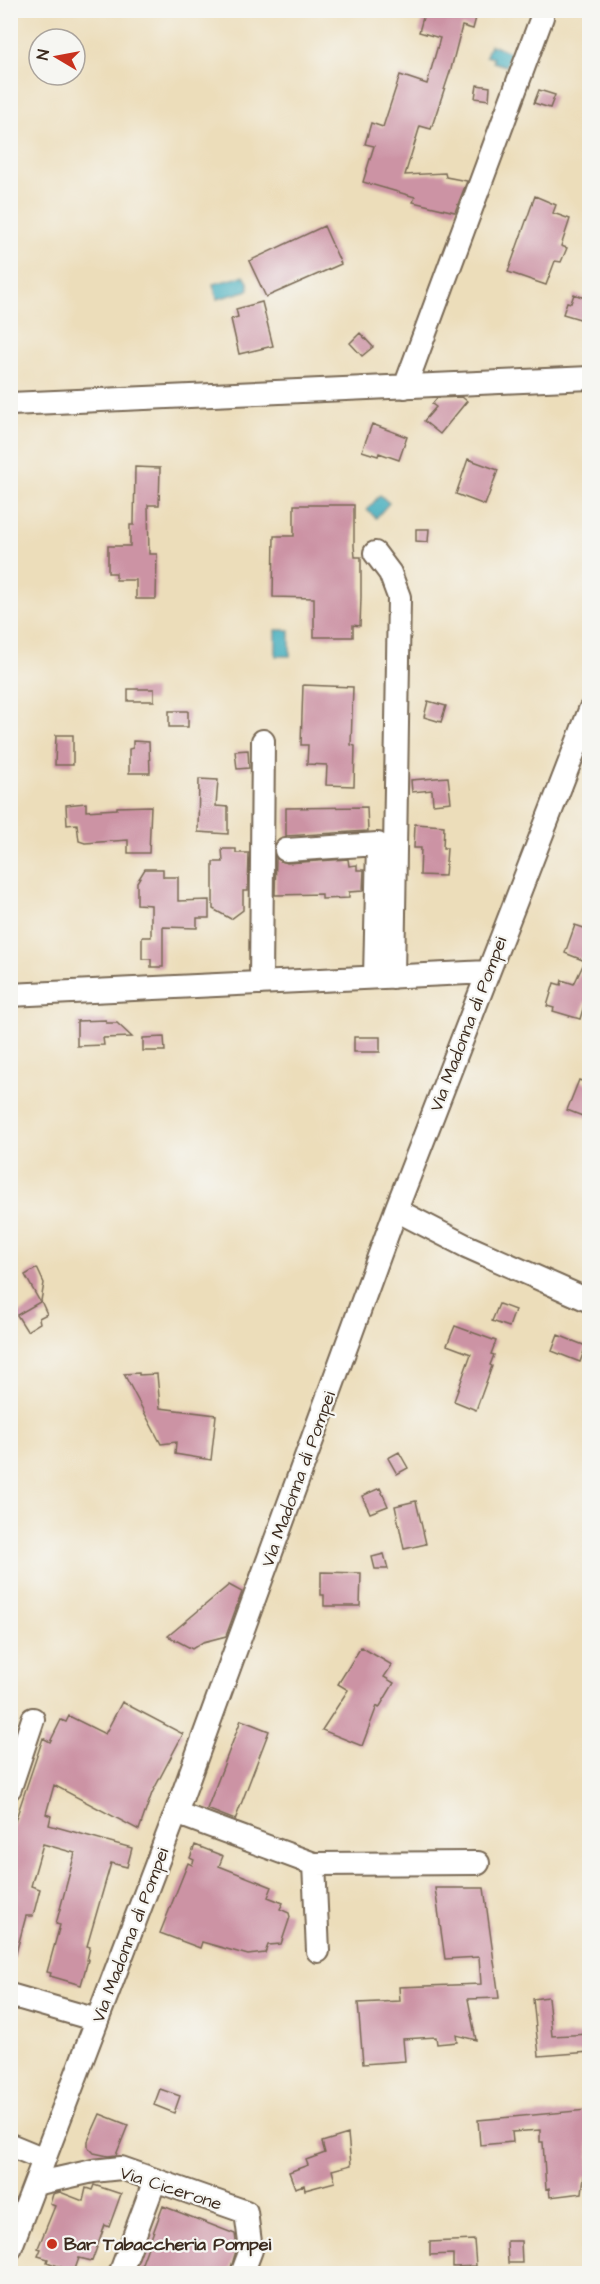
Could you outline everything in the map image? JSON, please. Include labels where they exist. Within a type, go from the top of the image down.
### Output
[{"type":"street","points":[[405,387],[542,17]]},
{"type":"street","points":[[10,404],[590,378]]},
{"type":"street","points":[[375,553],[390,573],[399,597],[384,977]]},
{"type":"street","name":"Via Madonna di Pompei","points":[[10,2249],[177,1813],[396,1210],[590,710]]},
{"type":"street","points":[[261,983],[263,741]]},
{"type":"street","points":[[286,850],[378,844],[384,977]]},
{"type":"street","points":[[10,995],[488,972]]},
{"type":"street","points":[[396,1210],[466,1246],[590,1301]]},
{"type":"street","points":[[10,1788],[33,1719]]},
{"type":"street","points":[[177,1813],[314,1864],[478,1863]]},
{"type":"street","points":[[314,1864],[318,1951]]},
{"type":"street","points":[[10,1995],[97,2020]]},
{"type":"street","points":[[10,2145],[44,2158]]},
{"type":"street","name":"Via Cicerone","points":[[34,2184],[93,2171],[121,2168],[246,2212],[251,2250],[242,2274]]},
{"type":"street","points":[[120,2274],[155,2180]]},
{"type":"water","points":[[490,45],[510,52],[506,66],[493,62],[493,58],[486,56]]},
{"type":"water","points":[[244,276],[249,290],[217,299],[213,284]]},
{"type":"water","points":[[380,495],[389,503],[376,518],[367,510]]},
{"type":"water","points":[[276,630],[290,630],[290,656],[276,656]]},
{"type":"building","points":[[425,10],[478,10],[473,29],[462,26],[451,69],[431,129],[420,126],[405,175],[445,173],[446,177],[467,181],[455,212],[413,202],[415,197],[363,182],[374,146],[365,144],[371,123],[383,127],[400,75],[427,84],[440,38],[419,32]]},
{"type":"building","points":[[477,85],[490,87],[489,100],[475,98]]},
{"type":"building","points":[[539,90],[555,95],[550,108],[534,103]]},
{"type":"building","points":[[535,196],[556,205],[553,213],[570,219],[561,246],[567,248],[561,262],[555,261],[546,285],[508,272]]},
{"type":"building","points":[[324,226],[341,264],[266,297],[249,261]]},
{"type":"building","points":[[574,294],[590,300],[590,322],[563,314],[567,302],[571,303]]},
{"type":"building","points":[[262,302],[273,346],[239,354],[231,319],[238,317],[236,309]]},
{"type":"building","points":[[360,333],[373,347],[362,356],[350,343]]},
{"type":"building","points":[[462,397],[467,401],[440,434],[424,421],[436,407],[432,404],[437,398]]},
{"type":"building","points":[[372,424],[407,437],[399,460],[379,453],[378,456],[362,451]]},
{"type":"building","points":[[468,459],[498,470],[485,505],[456,494]]},
{"type":"building","points":[[135,467],[160,468],[159,505],[148,505],[149,554],[157,554],[156,599],[136,599],[136,580],[116,580],[116,573],[108,573],[108,546],[130,546],[130,525],[134,525]]},
{"type":"building","points":[[294,505],[354,505],[354,546],[355,557],[361,557],[361,597],[360,626],[353,625],[353,637],[314,637],[314,598],[273,597],[274,536],[294,536]]},
{"type":"building","points":[[416,529],[429,529],[428,542],[416,541]]},
{"type":"building","points":[[303,685],[353,687],[351,745],[355,746],[354,786],[326,785],[327,765],[307,764],[308,745],[301,745]]},
{"type":"building","points":[[128,689],[154,689],[154,701],[128,701]]},
{"type":"building","points":[[428,701],[446,706],[441,722],[424,717]]},
{"type":"building","points":[[169,711],[188,711],[188,727],[169,727]]},
{"type":"building","points":[[56,735],[73,735],[73,765],[55,765]]},
{"type":"building","points":[[133,741],[149,742],[150,773],[129,773],[129,749],[133,748]]},
{"type":"building","points":[[248,750],[249,768],[237,769],[235,751]]},
{"type":"building","points":[[448,777],[451,802],[433,804],[432,790],[412,792],[411,780]]},
{"type":"building","points":[[199,779],[218,780],[216,806],[228,807],[228,834],[198,832]]},
{"type":"building","points":[[86,803],[86,811],[151,806],[149,853],[128,853],[128,840],[85,843],[79,841],[77,824],[67,825],[66,805]]},
{"type":"building","points":[[367,807],[368,831],[286,836],[286,808]]},
{"type":"building","points":[[415,824],[444,826],[443,848],[447,848],[445,876],[420,875],[421,848],[414,848]]},
{"type":"building","points":[[222,849],[236,849],[236,853],[249,853],[248,891],[243,891],[243,910],[231,919],[213,909],[213,862],[223,862]]},
{"type":"building","points":[[276,858],[287,863],[348,859],[349,866],[357,865],[357,870],[364,870],[363,891],[349,892],[349,898],[322,899],[322,894],[275,895]]},
{"type":"building","points":[[145,869],[163,869],[163,877],[178,877],[178,901],[209,900],[209,918],[197,918],[197,928],[163,927],[163,967],[151,967],[151,959],[142,959],[142,937],[151,937],[151,905],[137,904],[137,882]]},
{"type":"building","points":[[575,925],[590,930],[590,1003],[585,1002],[580,1019],[553,1011],[554,1008],[547,1006],[554,983],[561,985],[562,980],[574,984],[585,961],[565,953]]},
{"type":"building","points":[[106,1020],[106,1023],[117,1023],[132,1037],[103,1038],[104,1045],[77,1046],[77,1021]]},
{"type":"building","points":[[164,1037],[165,1051],[143,1051],[143,1038]]},
{"type":"building","points":[[354,1037],[380,1037],[380,1052],[354,1052]]},
{"type":"building","points":[[579,1080],[590,1084],[590,1119],[567,1110]]},
{"type":"building","points":[[37,1268],[44,1283],[41,1301],[47,1314],[39,1318],[40,1323],[27,1331],[17,1315],[40,1302],[25,1275]]},
{"type":"building","points":[[499,1304],[515,1310],[509,1327],[492,1321]]},
{"type":"building","points":[[455,1326],[496,1341],[491,1354],[494,1355],[490,1365],[492,1366],[476,1410],[454,1401],[471,1354],[447,1345]]},
{"type":"building","points":[[558,1335],[586,1346],[580,1362],[552,1351]]},
{"type":"building","points":[[139,1373],[139,1375],[157,1374],[160,1408],[216,1415],[211,1460],[175,1454],[176,1442],[161,1444],[124,1374]]},
{"type":"building","points":[[399,1452],[408,1468],[397,1474],[388,1458]]},
{"type":"building","points":[[380,1488],[388,1506],[370,1513],[362,1496]]},
{"type":"building","points":[[416,1501],[426,1544],[404,1549],[395,1506]]},
{"type":"building","points":[[384,1554],[388,1569],[375,1569],[372,1557]]},
{"type":"building","points":[[321,1572],[361,1573],[360,1606],[324,1606],[324,1595],[321,1595]]},
{"type":"building","points":[[229,1585],[242,1592],[226,1636],[203,1642],[192,1649],[168,1636]]},
{"type":"building","points":[[361,1647],[392,1665],[384,1677],[394,1683],[379,1708],[377,1706],[362,1746],[322,1730],[348,1690],[338,1684]]},
{"type":"building","points":[[122,1702],[183,1734],[152,1793],[139,1830],[54,1785],[46,1814],[51,1816],[49,1825],[132,1848],[127,1867],[111,1863],[87,1946],[90,1947],[88,1960],[81,1985],[50,1976],[51,1973],[47,1972],[60,1925],[56,1924],[75,1853],[43,1844],[31,1886],[40,1889],[33,1916],[26,1916],[15,1957],[10,1956],[10,1836],[43,1738],[50,1742],[61,1720],[66,1722],[69,1716],[105,1734]]},
{"type":"building","points":[[241,1720],[269,1731],[235,1820],[207,1809]]},
{"type":"building","points":[[195,1845],[223,1856],[219,1866],[272,1887],[268,1897],[283,1903],[280,1909],[289,1913],[290,1917],[281,1944],[268,1945],[265,1953],[248,1955],[202,1942],[200,1948],[160,1933],[188,1863],[192,1865],[194,1860],[190,1858]]},
{"type":"building","points":[[435,1888],[484,1888],[499,1998],[468,1999],[476,2040],[456,2035],[457,2042],[437,2044],[436,2037],[403,2039],[405,2061],[363,2064],[358,2003],[400,2001],[399,1987],[481,1984],[479,1957],[445,1959]]},
{"type":"building","points":[[548,1997],[552,2036],[590,2034],[590,2052],[539,2056],[533,1999]]},
{"type":"building","points":[[160,2089],[180,2096],[174,2113],[154,2105]]},
{"type":"building","points":[[587,2110],[590,2177],[584,2177],[582,2193],[550,2197],[549,2188],[546,2189],[540,2130],[512,2132],[513,2142],[480,2145],[478,2120]]},
{"type":"building","points":[[100,2114],[128,2125],[116,2155],[94,2153],[88,2147],[88,2141]]},
{"type":"building","points":[[348,2134],[351,2165],[332,2170],[335,2182],[305,2190],[304,2185],[295,2188],[289,2172],[308,2165],[306,2160],[325,2153],[322,2142]]},
{"type":"building","points":[[94,2185],[121,2194],[109,2227],[105,2225],[92,2261],[79,2258],[74,2272],[47,2262],[48,2259],[38,2256],[41,2249],[38,2248],[55,2206],[50,2204],[53,2194],[60,2192],[83,2201],[86,2188],[92,2190]]},
{"type":"building","points":[[163,2206],[235,2234],[237,2248],[229,2274],[138,2274]]},
{"type":"building","points":[[474,2240],[476,2266],[453,2267],[453,2254],[430,2255],[430,2242]]},
{"type":"building","points":[[507,2241],[521,2241],[522,2263],[508,2263]]},
{"type":"place","name":"Bar Tabaccheria Pompei","points":[[52,2244]]}]
